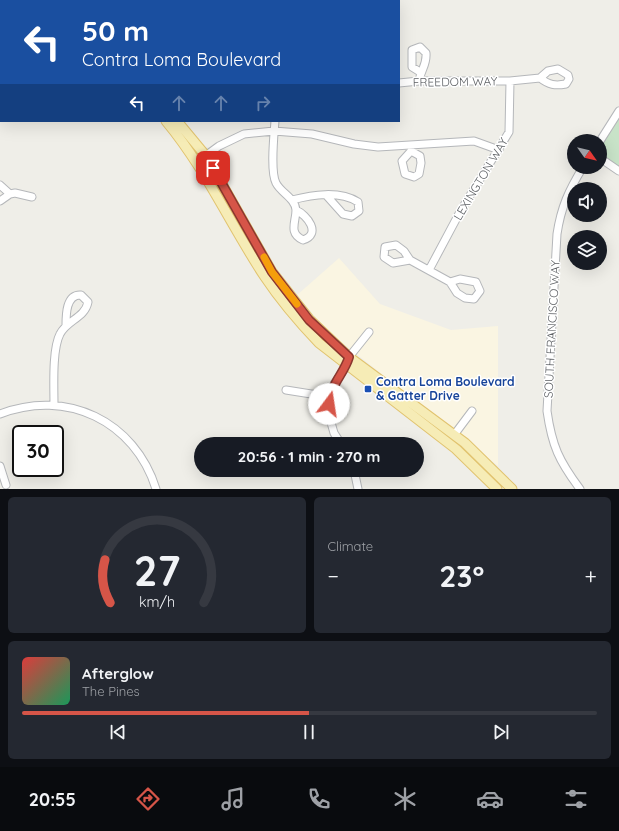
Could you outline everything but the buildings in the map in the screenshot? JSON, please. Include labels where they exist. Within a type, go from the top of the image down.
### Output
[{"type":"main road","points":[[167,122],[197,162],[264,276],[281,300],[319,343],[348,361],[465,443],[512,489]]},
{"type":"main road","points":[[178,122],[206,156],[272,272],[309,320],[348,361],[456,449],[497,489]]},
{"type":"street","points":[[419,81],[420,72]]},
{"type":"street","name":"FREEDOM WAY","points":[[400,83],[419,81],[510,81],[540,78]]},
{"type":"street","name":"LEXINGTON WAY","points":[[429,270],[461,210],[509,132],[510,81]]},
{"type":"street","points":[[604,134],[619,111]]},
{"type":"street","points":[[275,122],[273,165],[276,183],[292,200],[296,210]]},
{"type":"street","points":[[197,162],[220,146],[244,134],[274,130],[312,134],[354,144],[378,147],[411,147],[474,140],[499,150]]},
{"type":"street","points":[[607,163],[619,171]]},
{"type":"street","name":"SOUTH FRANCISCO WAY","points":[[579,174],[568,192],[560,213],[558,227],[547,411],[550,434],[563,466],[580,489]]},
{"type":"street","points":[[0,184],[10,194]]},
{"type":"street","points":[[0,201],[10,194],[15,193],[32,198]]},
{"type":"street","points":[[292,200],[326,195]]},
{"type":"street","points":[[410,260],[450,282]]},
{"type":"street","points":[[54,405],[54,369],[59,335],[66,325]]},
{"type":"street","points":[[338,437],[330,419],[330,397],[337,378],[369,332]]},
{"type":"street","points":[[286,390],[330,397]]},
{"type":"street","points":[[0,414],[28,406],[54,405],[71,408],[92,415],[118,431],[141,456],[150,472],[156,489]]},
{"type":"street","points":[[454,435],[472,410]]},
{"type":"street","points":[[0,466],[6,485]]},
{"type":"street","points":[[355,477],[358,489]]},
{"type":"shaded area","points":[[339,258],[380,304],[451,330],[498,326],[498,466],[326,330],[297,295]]},
{"type":"green space","points":[[619,111],[619,171],[607,163],[607,134],[604,134]]},
{"type":"slow traffic","points":[[264,257],[272,272],[297,304]]},
{"type":"place","name":"Contra Loma Boulevard & Gatter Drive","points":[[368,389]]},
{"type":"route","points":[[213,168],[272,272],[309,320],[349,357],[347,364],[334,384],[329,404]]}]
